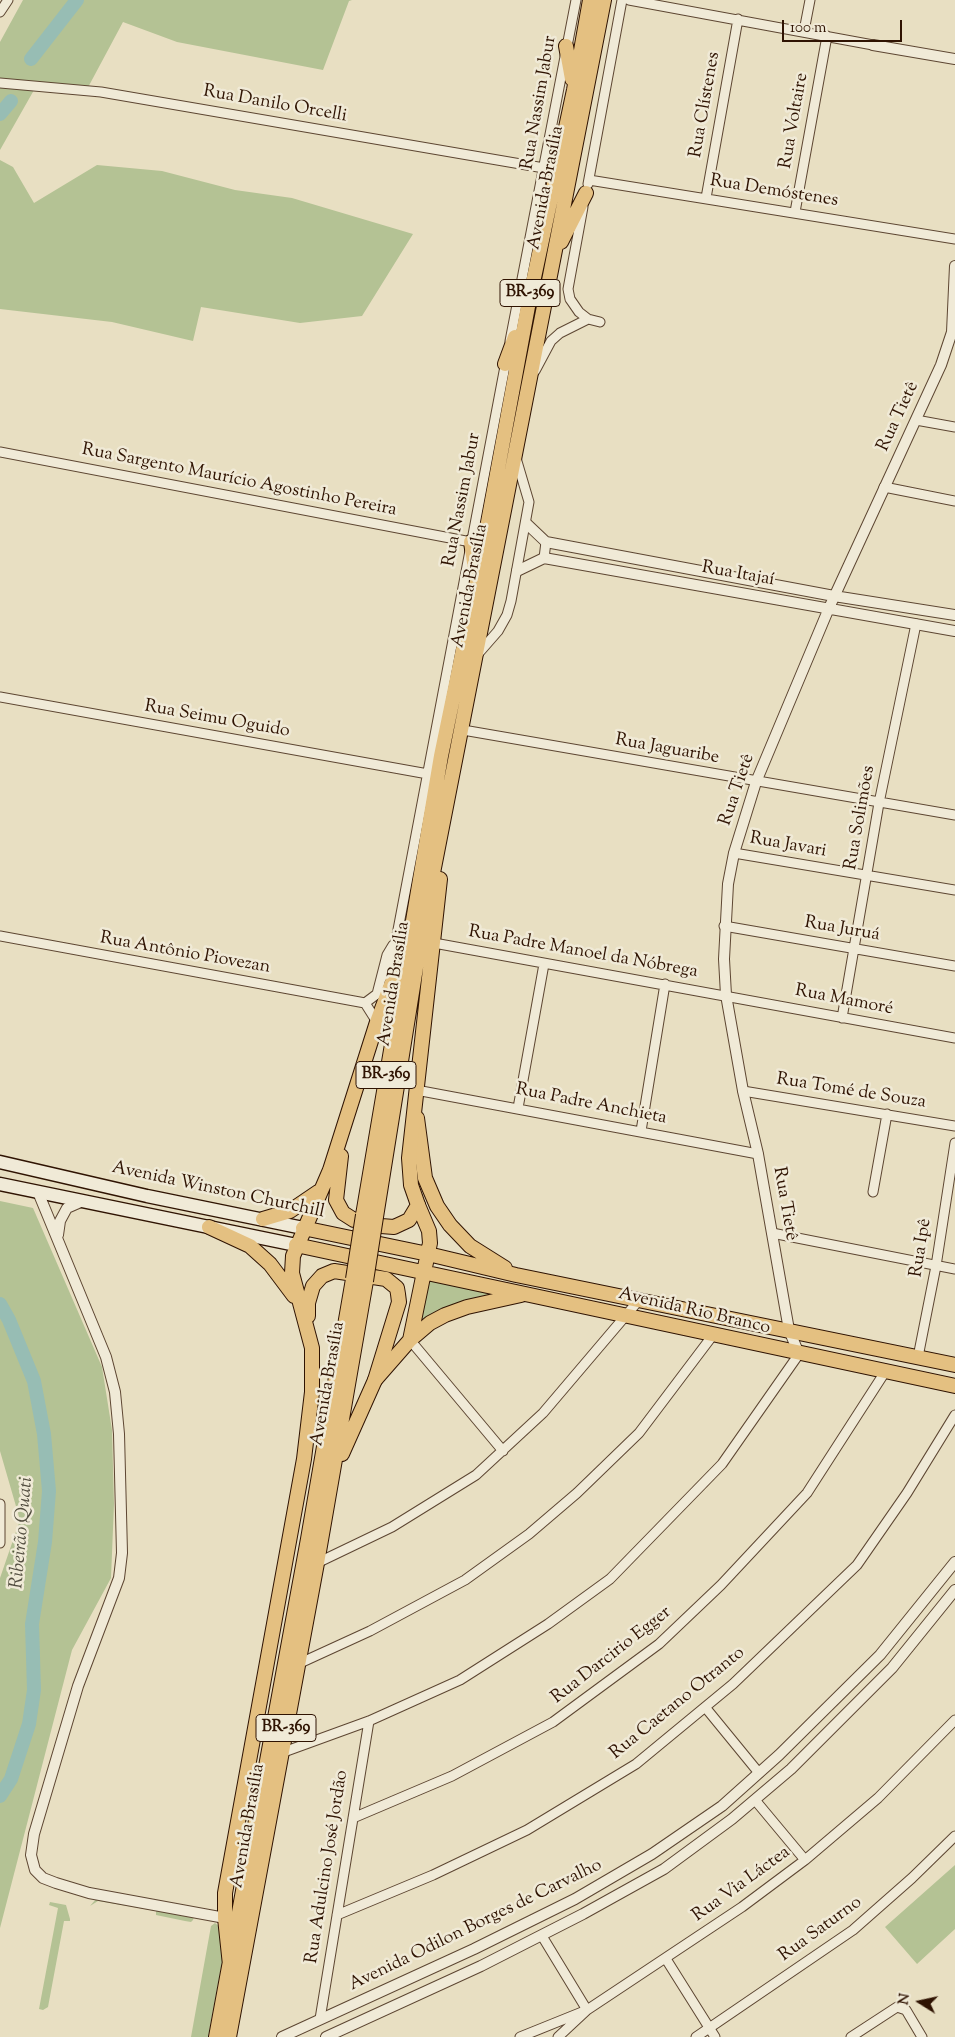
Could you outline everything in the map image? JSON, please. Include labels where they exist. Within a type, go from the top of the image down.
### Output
[{"type":"main road","name":"Avenida Brasília","points":[[229,2037],[331,1482],[410,935],[441,756],[476,587],[528,301],[574,90],[590,0]]},
{"type":"main road","name":"Avenida Brasília","points":[[369,1216],[421,939],[516,457],[552,261],[604,0]]},
{"type":"main road","points":[[566,46],[574,90]]},
{"type":"main road","points":[[552,261],[587,187]]},
{"type":"main road","points":[[505,364],[528,301]]},
{"type":"main road","points":[[471,542],[476,587]]},
{"type":"main road","points":[[410,1340],[428,1254],[429,1231],[418,1205],[408,1171],[449,797]]},
{"type":"main road","points":[[230,1965],[225,1918],[226,1893],[304,1459],[312,1392],[312,1348],[292,1273],[293,1256],[303,1228],[321,1190],[378,1022],[410,935]]},
{"type":"main road","points":[[416,1093],[417,1127],[425,1178],[437,1206],[450,1225],[470,1246],[516,1274]]},
{"type":"main road","points":[[348,1114],[336,1191],[336,1200],[343,1213],[354,1220],[394,1227],[410,1220],[418,1205]]},
{"type":"main road","name":"Avenida Winston Churchill","points":[[0,1162],[147,1196],[428,1254]]},
{"type":"main road","name":"Avenida Winston Churchill","points":[[0,1184],[425,1271]]},
{"type":"main road","points":[[263,1219],[290,1211],[321,1190]]},
{"type":"main road","points":[[209,1227],[250,1246],[270,1264],[288,1285],[303,1310]]},
{"type":"main road","name":"Avenida Rio Branco","points":[[428,1254],[639,1300],[955,1365]]},
{"type":"main road","points":[[307,1327],[310,1294],[313,1286],[327,1273],[342,1271],[379,1277],[392,1283],[397,1288],[399,1302],[375,1380],[331,1482]]},
{"type":"main road","name":"Avenida Rio Branco","points":[[425,1271],[799,1354],[955,1386]]},
{"type":"main road","name":"Avenida Brasília","points":[[216,2037],[308,1539],[359,1280]]},
{"type":"main road","points":[[375,1380],[410,1340],[430,1323],[445,1315],[484,1302],[527,1294]]},
{"type":"main road","points":[[275,1616],[308,1539]]},
{"type":"street","points":[[0,12],[8,0]]},
{"type":"street","name":"Rua Nassim Jabur","points":[[384,1007],[471,542],[576,0]]},
{"type":"street","points":[[600,322],[588,319],[574,306],[568,289],[622,0]]},
{"type":"street","points":[[629,0],[955,59]]},
{"type":"street","points":[[804,31],[810,0]]},
{"type":"street","name":"Rua Clístenes","points":[[706,198],[738,19]]},
{"type":"street","name":"Rua Voltaire","points":[[795,212],[827,36]]},
{"type":"street","name":"Rua Danilo Orcelli","points":[[0,83],[101,92],[544,168]]},
{"type":"street","name":"Rua Demóstenes","points":[[587,187],[706,198],[955,239]]},
{"type":"street","name":"Rua Tietê","points":[[799,1354],[789,1330],[758,1154],[743,1091],[726,995],[724,926],[728,884],[734,853],[756,782],[828,608],[941,366],[953,332],[955,266]]},
{"type":"street","points":[[529,382],[551,341],[567,328],[588,319]]},
{"type":"street","points":[[916,420],[955,428]]},
{"type":"street","name":"Rua Sargento Maurício Agostinho Pereira","points":[[0,452],[471,542]]},
{"type":"street","points":[[477,655],[498,631],[507,615],[517,571],[529,502],[516,457]]},
{"type":"street","points":[[884,487],[955,500]]},
{"type":"street","points":[[517,571],[544,558],[546,542],[526,523]]},
{"type":"street","name":"Rua Itajaí","points":[[546,542],[834,596],[955,615]]},
{"type":"street","name":"Rua Itajaí","points":[[544,558],[955,631]]},
{"type":"street","name":"Rua Solimões","points":[[842,1018],[868,876],[879,803],[916,624]]},
{"type":"street","name":"Rua Seimu Oguido","points":[[0,698],[428,774]]},
{"type":"street","name":"Rua Jaguaribe","points":[[463,730],[955,816]]},
{"type":"street","name":"Rua Javari","points":[[734,853],[955,890]]},
{"type":"street","name":"Rua Juruá","points":[[724,926],[955,966]]},
{"type":"street","name":"Rua Antônio Piovezan","points":[[0,936],[365,1003]]},
{"type":"street","points":[[378,1022],[365,1003],[377,994],[387,955],[396,942]]},
{"type":"street","name":"Rua Padre Manoel da Nóbrega","points":[[434,943],[726,995]]},
{"type":"street","points":[[518,1108],[544,964]]},
{"type":"street","points":[[640,1131],[665,984]]},
{"type":"street","name":"Rua Mamoré","points":[[726,995],[955,1038]]},
{"type":"street","name":"Rua Tomé de Souza","points":[[743,1091],[955,1126]]},
{"type":"street","name":"Rua Padre Anchieta","points":[[416,1093],[518,1108],[758,1154]]},
{"type":"street","points":[[873,1192],[887,1114]]},
{"type":"street","name":"Rua Ipê","points":[[918,1357],[936,1266],[955,1143]]},
{"type":"street","points":[[38,1192],[58,1236],[106,1357],[115,1392],[119,1434],[122,1554],[119,1578],[78,1686],[34,1834],[31,1856],[35,1870],[42,1878],[56,1883],[89,1892],[225,1918]]},
{"type":"street","points":[[58,1236],[60,1221],[67,1208],[84,1201]]},
{"type":"street","points":[[945,1203],[955,1204]]},
{"type":"street","points":[[772,1233],[955,1269]]},
{"type":"street","points":[[317,1563],[392,1527],[476,1475],[543,1413],[639,1300]]},
{"type":"street","points":[[298,1664],[370,1631],[465,1580],[529,1534],[577,1494],[639,1434],[713,1335]]},
{"type":"street","points":[[410,1340],[504,1451]]},
{"type":"street","points":[[281,1753],[369,1721],[460,1680],[548,1624],[610,1579],[722,1464],[799,1354]]},
{"type":"street","name":"Rua Darcirio Egger","points":[[353,1818],[452,1776],[553,1722],[658,1644],[721,1585],[807,1493],[884,1372]]},
{"type":"street","name":"Rua Caetano Otranto","points":[[337,1915],[433,1875],[527,1830],[636,1764],[733,1684],[857,1565],[907,1493],[955,1415]]},
{"type":"street","points":[[0,1504],[0,1543]]},
{"type":"street","name":"Avenida Odilon Borges de Carvalho","points":[[282,2037],[296,2034],[320,2019],[474,1949],[575,1899],[652,1854],[722,1806],[779,1755],[880,1655],[955,1562]]},
{"type":"street","name":"Avenida Odilon Borges de Carvalho","points":[[326,2037],[362,2022],[542,1936],[664,1869],[732,1819],[791,1769],[892,1668],[955,1590]]},
{"type":"street","points":[[880,1655],[892,1668]]},
{"type":"street","points":[[705,1707],[759,1773]]},
{"type":"street","name":"Rua Via Láctea","points":[[520,2037],[587,2010],[742,1907],[805,1860],[878,1798],[955,1720]]},
{"type":"street","name":"Rua Adulcino José Jordão","points":[[320,2019],[369,1721]]},
{"type":"street","points":[[779,1755],[791,1769]]},
{"type":"street","points":[[755,1800],[805,1860]]},
{"type":"street","points":[[722,1806],[732,1819]]},
{"type":"street","name":"Rua Saturno","points":[[696,2037],[853,1930],[912,1878],[955,1836]]},
{"type":"street","points":[[575,1899],[583,1914]]},
{"type":"street","points":[[542,1936],[587,2010],[558,2037]]},
{"type":"street","points":[[474,1949],[481,1966]]},
{"type":"street","points":[[666,1959],[715,2037]]},
{"type":"street","points":[[354,2004],[362,2022]]},
{"type":"street","points":[[851,2037],[897,2007],[906,2010],[922,2037]]},
{"type":"green space","points":[[23,0],[352,0],[349,1],[323,70],[177,42],[123,22],[85,93],[38,83],[0,150],[0,42]]},
{"type":"green space","points":[[0,160],[13,167],[34,203],[97,165],[162,171],[235,190],[292,198],[413,234],[362,316],[300,323],[201,307],[193,341],[112,322],[0,309]]},
{"type":"green space","points":[[0,1201],[33,1208],[102,1367],[112,1430],[114,1504],[111,1578],[72,1650],[0,1928],[0,1578],[20,1520],[0,1451]]},
{"type":"green space","points":[[429,1281],[497,1293],[414,1326]]},
{"type":"green space","points":[[955,1865],[955,1929],[917,1964],[885,1927]]},
{"type":"green space","points":[[96,1899],[194,1917],[191,1922],[185,1921],[156,1915],[156,1911],[98,1901],[90,1906]]},
{"type":"green space","points":[[50,1902],[66,1905],[70,1921],[64,1921],[48,2007],[43,2010],[39,2009],[58,1908],[49,1905]]},
{"type":"green space","points":[[215,1923],[221,1928],[225,1946],[208,2037],[191,2037],[211,1926]]},
{"type":"waterway","name":"Ribeirão Quati","points":[[31,59],[77,0]]},
{"type":"waterway","name":"Ribeirão Quati","points":[[0,114],[11,101]]},
{"type":"waterway","name":"Ribeirão Quati","points":[[0,1304],[9,1320],[34,1381],[44,1434],[49,1491],[45,1542],[32,1624],[34,1690],[29,1724],[11,1779],[0,1796]]}]
